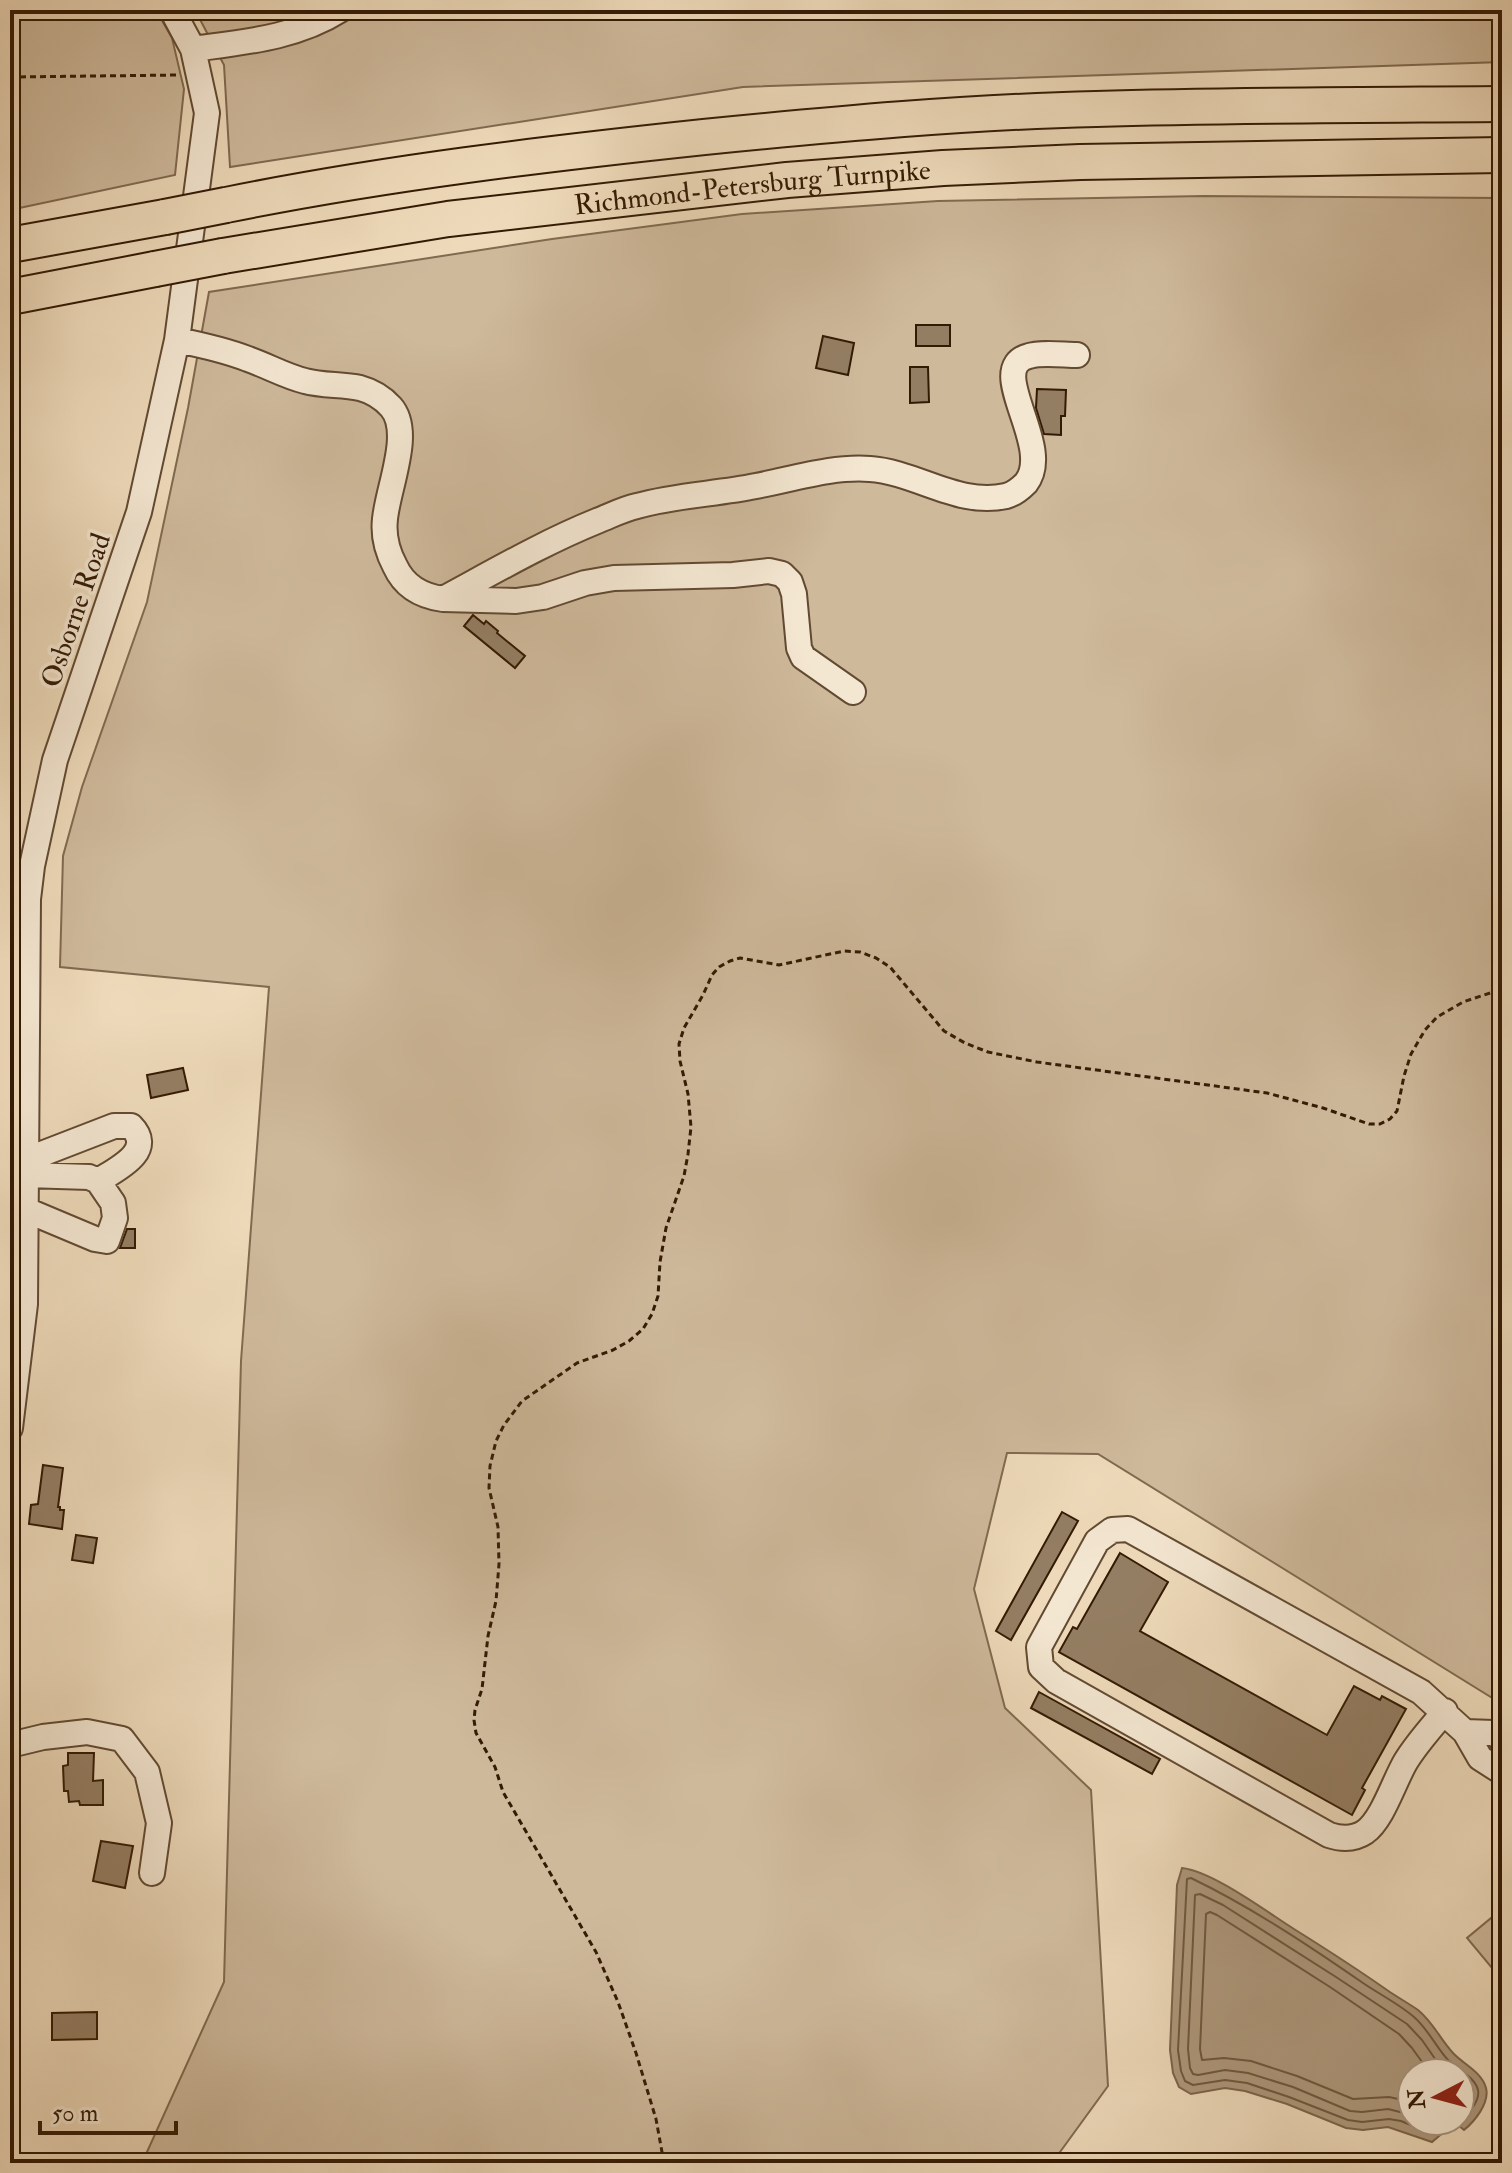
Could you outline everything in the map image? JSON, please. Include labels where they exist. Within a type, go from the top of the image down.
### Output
[{"type":"highway","name":"Richmond-Petersburg Turnpike","points":[[10,245],[297,191],[454,166],[635,144],[931,116],[1094,109],[1502,104]]},
{"type":"highway","name":"Richmond-Petersburg Turnpike","points":[[10,297],[223,256],[448,219],[787,180],[943,168],[1080,162],[1502,155]]},
{"type":"street","name":"Osborne Road","points":[[10,1428],[25,1304],[28,899],[32,866],[55,760],[139,512],[177,340],[207,113],[193,49],[172,10]]},
{"type":"street","points":[[193,49],[276,37],[305,28],[340,10]]},
{"type":"street","points":[[177,340],[214,347],[307,382],[359,388],[375,394],[388,404],[401,427],[385,520],[389,555],[408,584],[431,598],[516,601],[614,578],[769,571],[782,574],[790,582],[799,648],[803,657],[853,692]]},
{"type":"street","points":[[443,599],[574,530],[632,507],[665,499],[846,469],[890,472],[957,494],[980,497],[1012,494],[1029,478],[1034,466],[1030,433],[1012,381],[1015,367],[1028,356],[1077,355]]},
{"type":"street","points":[[26,1168],[114,1126],[131,1126],[139,1133],[140,1144],[134,1157],[98,1181]]},
{"type":"street","points":[[26,1168],[98,1181],[113,1203],[115,1218],[107,1241],[95,1239],[26,1210]]},
{"type":"street","points":[[1445,1711],[1404,1764],[1375,1822],[1356,1837],[1342,1839],[1329,1835],[1056,1681],[1041,1667],[1039,1647],[1097,1541],[1112,1530],[1128,1529],[1421,1692],[1445,1711],[1465,1732],[1480,1758],[1502,1772]]},
{"type":"street","points":[[10,1745],[87,1732],[122,1739],[147,1772],[159,1823],[152,1873]]},
{"type":"street","points":[[1465,1732],[1494,1733],[1502,1739]]},
{"type":"path","points":[[10,77],[199,75]]},
{"type":"path","points":[[664,2163],[656,2119],[618,2002],[596,1952],[503,1792],[495,1767],[476,1733],[474,1720],[482,1689],[499,1564],[498,1527],[489,1488],[496,1441],[522,1401],[577,1363],[629,1341],[643,1329],[652,1314],[658,1296],[666,1228],[684,1176],[691,1127],[679,1044],[712,975],[719,967],[740,958],[779,965],[844,951],[860,952],[890,967],[944,1031],[988,1052],[1037,1062],[1267,1093],[1369,1124],[1380,1124],[1397,1111],[1411,1054],[1437,1017],[1463,1002],[1502,989]]},
{"type":"shaded area","points":[[10,10],[156,10],[172,38],[184,89],[175,175],[10,210]]},
{"type":"shaded area","points":[[195,10],[1502,10],[1502,62],[743,87],[230,167],[224,65]]},
{"type":"shaded area","points":[[1204,196],[1502,198],[1502,1704],[1098,1454],[1007,1453],[974,1589],[1005,1708],[1091,1790],[1108,2086],[1052,2163],[142,2163],[224,1982],[241,1361],[269,987],[60,967],[63,856],[82,787],[147,602],[209,292],[552,239],[742,214],[938,201]]},
{"type":"shaded area","points":[[1502,1909],[1502,1980],[1467,1938]]},
{"type":"water","points":[[1182,1868],[1224,1884],[1418,2010],[1458,2057],[1396,2057],[1396,2130],[1388,2127],[1363,2130],[1346,2128],[1245,2091],[1225,2088],[1191,2094],[1179,2087],[1173,2073],[1170,2050],[1177,1885]]},
{"type":"water","points":[[1476,2073],[1486,2088],[1483,2106],[1476,2117]]},
{"type":"water","points":[[1417,2137],[1438,2137],[1432,2142]]},
{"type":"building","points":[[916,325],[950,325],[950,346],[916,346]]},
{"type":"building","points":[[823,336],[854,343],[848,375],[816,368]]},
{"type":"building","points":[[910,367],[928,367],[929,402],[910,403]]},
{"type":"building","points":[[1037,389],[1066,390],[1061,435],[1044,434],[1036,408]]},
{"type":"building","points":[[473,615],[484,624],[486,621],[525,656],[515,668],[464,626]]},
{"type":"building","points":[[183,1068],[188,1090],[151,1098],[147,1075]]},
{"type":"building","points":[[127,1229],[135,1229],[135,1248],[120,1248]]},
{"type":"building","points":[[43,1465],[63,1468],[58,1507],[64,1510],[62,1529],[29,1524],[31,1505],[38,1504]]},
{"type":"building","points":[[1062,1512],[1078,1521],[1011,1640],[996,1631]]},
{"type":"building","points":[[76,1535],[97,1538],[93,1563],[72,1560]]},
{"type":"building","points":[[1120,1553],[1168,1582],[1140,1631],[1327,1735],[1354,1686],[1406,1709],[1362,1788],[1365,1790],[1352,1815],[1059,1652],[1073,1627],[1077,1629]]},
{"type":"building","points":[[1039,1692],[1160,1759],[1152,1774],[1031,1708]]},
{"type":"building","points":[[68,1753],[94,1753],[93,1781],[103,1780],[103,1805],[69,1802],[68,1791],[64,1791],[63,1766],[68,1765]]},
{"type":"building","points":[[101,1841],[133,1846],[125,1888],[93,1881]]},
{"type":"building","points":[[97,2012],[97,2039],[52,2040],[52,2013]]}]
